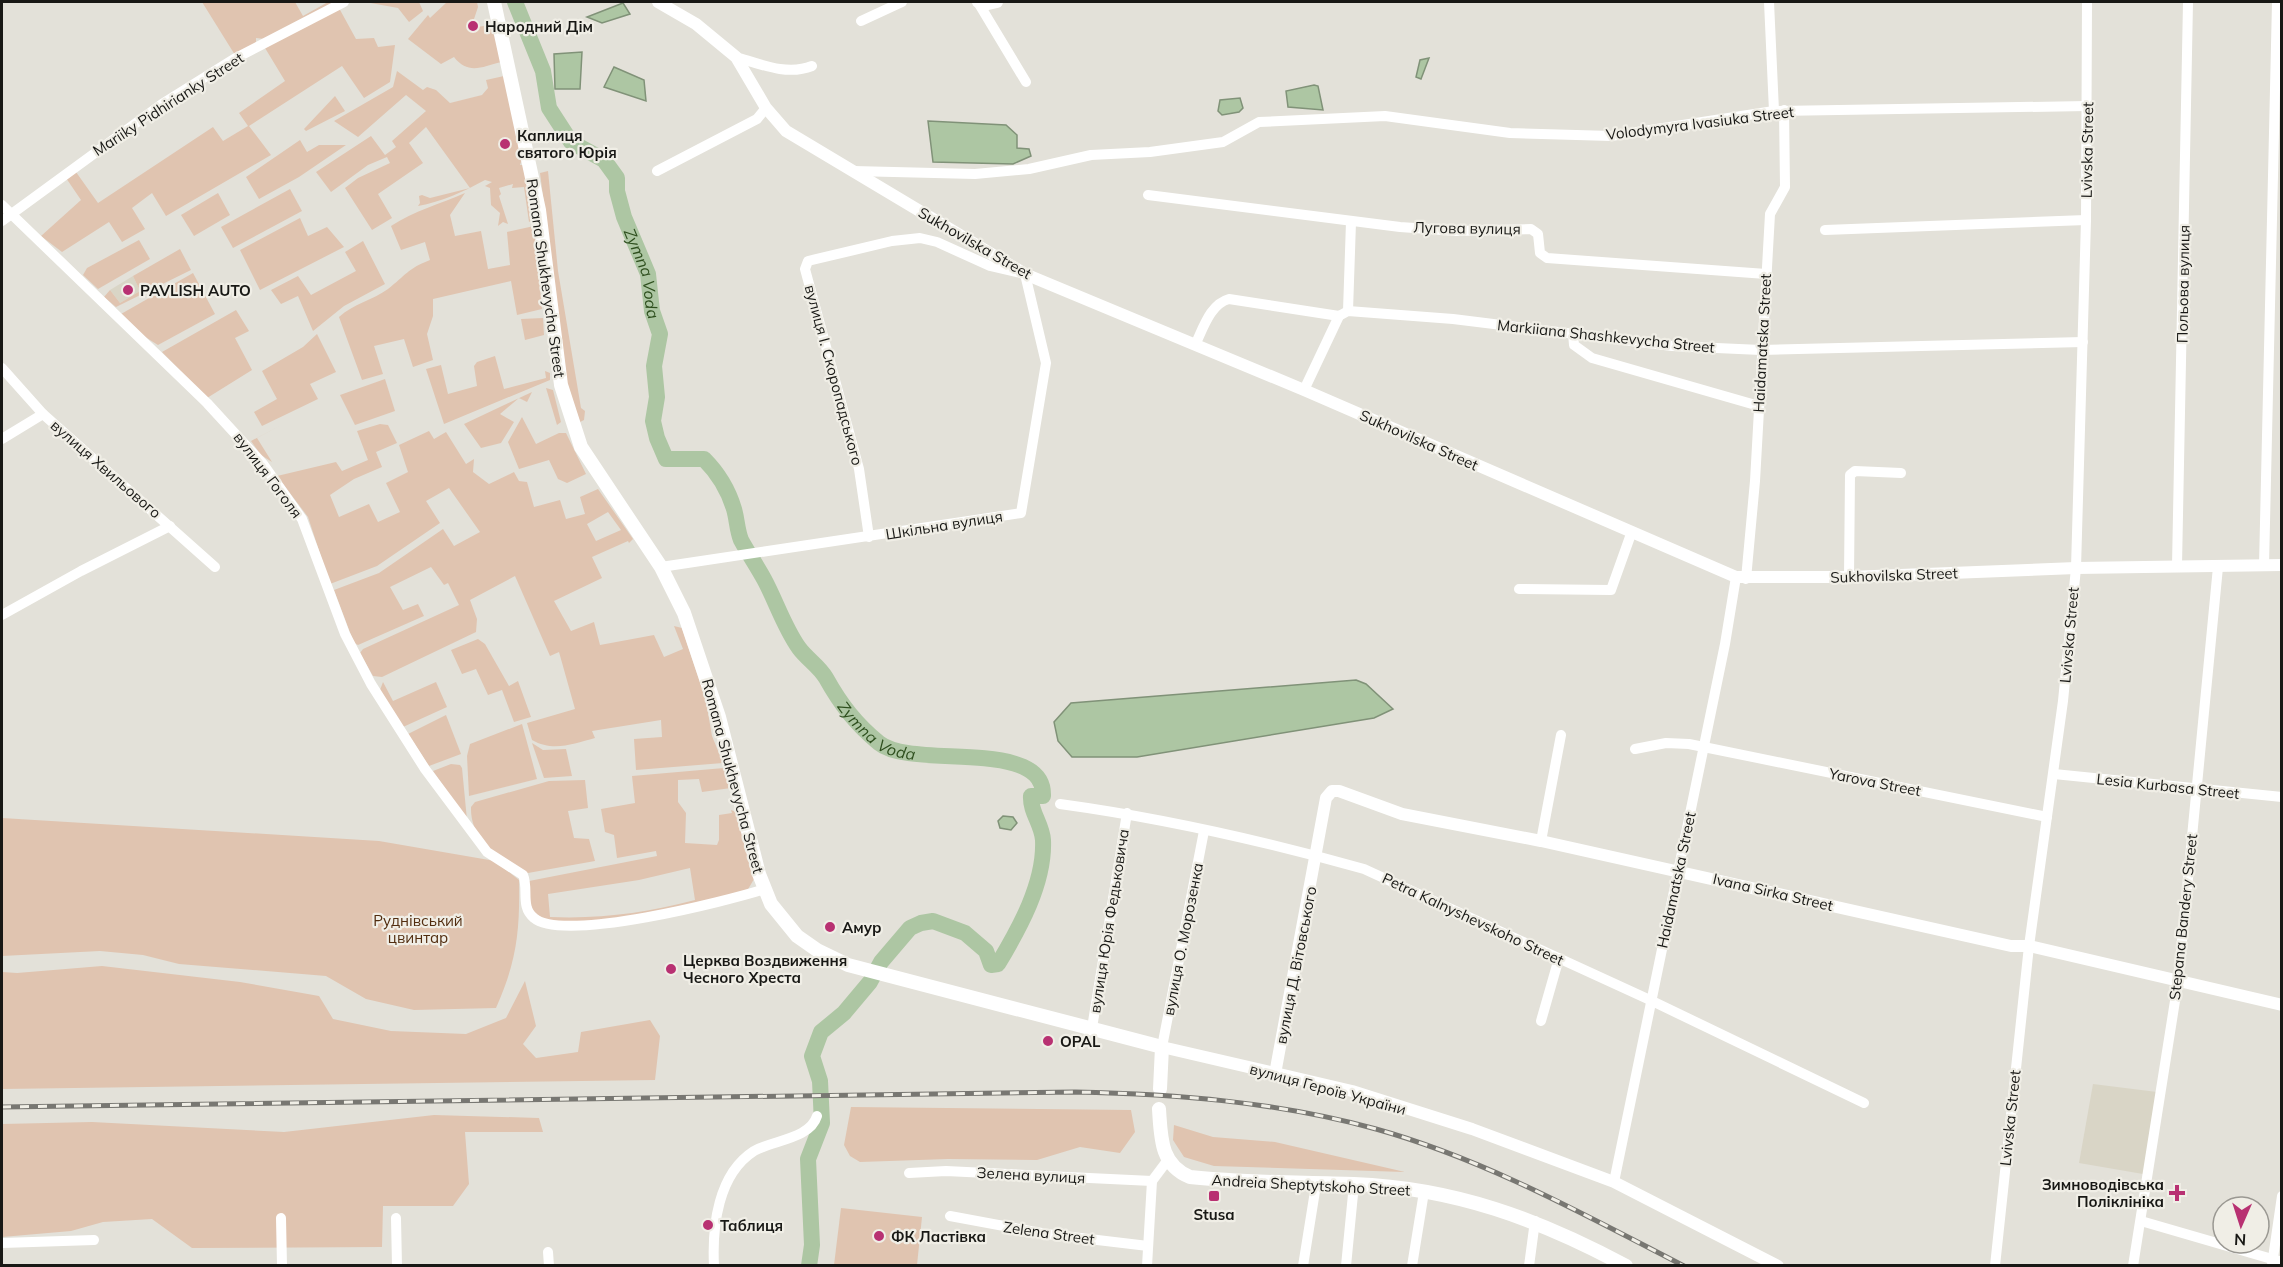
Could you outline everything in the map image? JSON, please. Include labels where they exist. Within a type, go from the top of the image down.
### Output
[{"type":"main road","name":"Romana Shukhevycha Street","points":[[494,2],[539,210],[561,384],[581,447],[661,567],[684,614],[709,685],[771,904],[797,936],[817,950],[859,969]]},
{"type":"main road","name":"вулиця Героїв України","points":[[859,969],[1162,1047]]},
{"type":"main road","points":[[1160,1089],[1162,1047]]},
{"type":"main road","points":[[1159,1109],[1161,1142],[1167,1161]]},
{"type":"main road","name":"Andreia Sheptytskoho Street","points":[[1167,1161],[1178,1172],[1190,1177],[1316,1185],[1354,1184],[1424,1192],[1480,1203],[1534,1221],[1626,1266]]},
{"type":"street","name":"Mariiky Pidhirianky Street","points":[[6,217],[162,104],[234,59],[344,2]]},
{"type":"street","name":"Sukhovilska Street","points":[[658,2],[696,24],[735,57],[766,108],[786,131],[1025,274],[1304,390],[1631,534],[1741,578],[1849,577],[2076,568],[2282,565]]},
{"type":"street","points":[[861,21],[902,2]]},
{"type":"street","points":[[997,2],[978,3],[1026,82]]},
{"type":"street","name":"Haidamatska Street","points":[[1614,1182],[1650,1000],[1741,578],[1759,406],[1770,214],[1785,187],[1769,2]]},
{"type":"street","name":"Lvivska Street","points":[[1995,1266],[2029,946],[2054,774],[2076,568],[2086,220],[2087,2]]},
{"type":"street","name":"Польова вулиця","points":[[2177,566],[2188,2]]},
{"type":"street","points":[[2264,566],[2277,2]]},
{"type":"street","points":[[735,57],[780,70],[802,70],[812,66]]},
{"type":"street","name":"Volodymyra Ivasiuka Street","points":[[853,171],[975,174],[1029,169],[1091,155],[1150,152],[1223,142],[1259,122],[1385,116],[1510,133],[1611,136],[1779,110],[2087,106]]},
{"type":"street","points":[[657,171],[757,118],[766,108]]},
{"type":"street","name":"Лугова вулиця","points":[[1148,195],[1351,222],[1456,231],[1521,228],[1538,234],[1540,253],[1547,258],[1766,274]]},
{"type":"street","name":"вулиця Гоголя","points":[[2,205],[6,217],[207,403],[263,464],[302,519],[345,634],[371,684],[425,769],[470,832],[487,852],[519,871],[525,880],[529,912],[539,922],[552,924],[647,919],[765,889]]},
{"type":"street","points":[[1825,230],[2086,220]]},
{"type":"street","points":[[1304,390],[1343,314],[1351,222]]},
{"type":"street","name":"вулиця І. Скоропадського","points":[[869,537],[859,469],[805,269],[807,261],[892,241],[920,238],[937,242],[990,266],[1025,274]]},
{"type":"street","name":"Шкільна вулиця","points":[[661,567],[1021,513],[1046,363],[1042,336],[1025,274]]},
{"type":"street","name":"Markiiana Shashkevycha Street","points":[[1195,345],[1213,309],[1221,301],[1229,299],[1343,314],[1453,319],[1672,346],[1761,350],[2083,342]]},
{"type":"street","points":[[1573,333],[1574,345],[1592,357],[1759,406]]},
{"type":"street","name":"вулиця Хвильового","points":[[2,368],[43,414],[215,567]]},
{"type":"street","points":[[2,440],[43,414]]},
{"type":"street","points":[[1849,577],[1850,475],[1856,471],[1901,473]]},
{"type":"street","points":[[2,615],[81,571],[170,526]]},
{"type":"street","points":[[1519,590],[1611,590],[1631,534]]},
{"type":"street","name":"Stepana Bandery Street","points":[[2133,1266],[2178,982],[2218,567]]},
{"type":"street","points":[[1541,841],[1561,735]]},
{"type":"street","name":"Yarova Street","points":[[1635,749],[1666,743],[1704,747],[2048,817]]},
{"type":"street","name":"Lesia Kurbasa Street","points":[[2054,774],[2282,797]]},
{"type":"street","name":"Ivana Sirka Street","points":[[1316,856],[1326,798],[1332,791],[1339,791],[1402,814],[1541,841],[2011,946],[2029,946],[2282,1005]]},
{"type":"street","name":"Petra Kalnyshevskoho Street","points":[[1060,804],[1127,813],[1364,869],[1650,1000],[1864,1103]]},
{"type":"street","name":"вулиця Юрія Федьковича","points":[[1092,1028],[1127,813]]},
{"type":"street","name":"вулиця О. Морозенка","points":[[1162,1047],[1204,831]]},
{"type":"street","name":"вулиця Д. Вітовського","points":[[1275,1074],[1316,856]]},
{"type":"street","points":[[1541,1021],[1559,958]]},
{"type":"street","name":"вулиця Героїв України","points":[[1162,1047],[1352,1091],[1472,1129],[1614,1182],[1778,1266]]},
{"type":"street","points":[[714,1266],[713,1244],[718,1208],[735,1167],[754,1152],[810,1129],[817,1116]]},
{"type":"street","points":[[1147,1266],[1152,1181],[1167,1161]]},
{"type":"street","name":"Зелена вулиця","points":[[909,1173],[946,1171],[1152,1181]]},
{"type":"street","points":[[1346,1266],[1354,1184]]},
{"type":"street","points":[[1303,1266],[1316,1185]]},
{"type":"street","points":[[1412,1266],[1424,1192]]},
{"type":"street","points":[[2141,1221],[2275,1262],[2282,1196]]},
{"type":"street","name":"Zelena Street","points":[[950,1216],[1047,1234],[1148,1246]]},
{"type":"street","points":[[281,1218],[282,1266]]},
{"type":"street","points":[[396,1218],[397,1266]]},
{"type":"street","points":[[1529,1266],[1534,1221]]},
{"type":"street","points":[[2,1242],[94,1240]]},
{"type":"street","points":[[548,1252],[549,1266]]},
{"type":"shaded area","points":[[623,3],[630,14],[602,23],[587,17]]},
{"type":"shaded area","points":[[582,52],[580,89],[555,89],[554,54]]},
{"type":"shaded area","points":[[1429,58],[1421,79],[1416,77],[1420,60]]},
{"type":"shaded area","points":[[614,67],[644,80],[646,101],[604,87]]},
{"type":"shaded area","points":[[1318,86],[1323,110],[1288,107],[1286,91]]},
{"type":"shaded area","points":[[1240,98],[1243,108],[1239,112],[1222,115],[1218,111],[1220,100]]},
{"type":"shaded area","points":[[928,121],[1006,125],[1017,135],[1017,148],[1029,149],[1031,156],[1013,164],[933,162]]},
{"type":"shaded area","points":[[133,276],[140,291],[120,303],[110,290]]},
{"type":"shaded area","points":[[1356,680],[1366,684],[1393,709],[1374,718],[1137,757],[1072,757],[1058,741],[1054,722],[1071,703]]},
{"type":"shaded area","points":[[1003,816],[1013,817],[1017,823],[1011,830],[1000,828],[998,821]]},
{"type":"shaded area","points":[[2093,1084],[2157,1092],[2143,1174],[2079,1163]]},
{"type":"green space","points":[[202,2],[295,2],[303,16],[328,2],[336,2],[265,39],[256,38],[256,43],[235,55]]},
{"type":"green space","points":[[365,2],[419,2],[423,11],[409,22],[398,8]]},
{"type":"green space","points":[[447,2],[477,2],[478,7],[471,28],[490,25],[493,21],[501,62],[470,68],[459,63],[454,57],[441,64],[408,39],[428,15],[430,18]]},
{"type":"green space","points":[[339,8],[356,39],[374,38],[378,47],[395,45],[390,82],[364,98],[342,66],[249,126],[271,155],[166,216],[152,193],[132,208],[145,229],[122,242],[109,222],[62,252],[41,236],[81,200],[66,178],[76,172],[98,203],[213,127],[223,141],[248,126],[239,113],[285,81],[265,48]]},
{"type":"green space","points":[[397,71],[423,90],[427,87],[436,90],[450,103],[482,95],[488,88],[486,80],[504,76],[524,153],[520,165],[523,165],[533,220],[529,222],[524,187],[512,188],[513,184],[499,188],[501,194],[499,196],[508,224],[503,222],[498,226],[500,213],[491,205],[490,188],[485,186],[492,182],[485,180],[470,188],[426,127],[409,143],[423,163],[378,194],[392,218],[372,230],[345,188],[358,178],[390,163],[387,157],[368,165],[331,192],[316,172],[371,136],[385,155],[396,147],[392,141],[426,111],[406,95],[358,137],[334,121],[393,87]]},
{"type":"green space","points":[[335,96],[345,111],[306,131],[304,129]]},
{"type":"green space","points":[[300,140],[307,152],[319,145],[346,145],[299,177],[259,199],[246,177]]},
{"type":"green space","points":[[548,171],[558,271],[581,408],[585,411],[584,420],[580,422],[567,383],[540,173]]},
{"type":"green space","points":[[469,188],[444,199],[418,206],[419,196],[430,198]]},
{"type":"green space","points":[[290,189],[302,211],[233,248],[221,227]]},
{"type":"green space","points":[[218,193],[230,215],[194,236],[181,215]]},
{"type":"green space","points":[[465,193],[450,215],[455,236],[481,231],[488,269],[510,265],[507,232],[534,226],[542,309],[517,315],[511,281],[433,299],[433,316],[427,334],[433,360],[413,367],[404,339],[374,346],[383,374],[362,380],[339,317],[382,293],[411,269],[430,260],[425,242],[401,250],[391,226]]},
{"type":"green space","points":[[300,218],[308,236],[327,227],[344,247],[260,290],[240,250]]},
{"type":"green space","points":[[139,240],[150,259],[98,289],[83,275],[87,268]]},
{"type":"green space","points":[[363,241],[385,284],[344,306],[313,331],[298,296],[281,304],[271,290],[298,276],[311,295],[356,271],[345,252]]},
{"type":"green space","points":[[180,249],[191,270],[116,307],[104,297],[110,290],[120,303],[140,291],[133,276]]},
{"type":"green space","points":[[193,273],[215,314],[158,345],[142,335],[121,314]]},
{"type":"green space","points":[[236,310],[249,331],[235,338],[252,370],[207,398],[162,352]]},
{"type":"green space","points":[[543,318],[544,335],[525,340],[521,319]]},
{"type":"green space","points":[[317,334],[336,372],[310,384],[318,399],[262,426],[254,412],[277,399],[262,371],[303,347]]},
{"type":"green space","points":[[495,356],[504,389],[546,378],[545,371],[550,373],[550,380],[444,424],[426,369],[441,365],[448,394],[477,386],[474,366],[477,362]]},
{"type":"green space","points":[[385,379],[395,411],[355,425],[340,395]]},
{"type":"green space","points":[[546,388],[553,390],[561,422],[557,425]]},
{"type":"green space","points":[[532,392],[527,402],[519,398]]},
{"type":"green space","points":[[519,398],[500,414],[514,422],[501,443],[481,448],[464,424]]},
{"type":"green space","points":[[522,417],[536,444],[559,433],[566,433],[586,474],[567,483],[558,479],[549,460],[519,469],[508,442]]},
{"type":"green space","points":[[283,424],[257,438],[272,462],[261,455],[251,441]]},
{"type":"green space","points":[[380,424],[388,425],[397,443],[376,452],[382,467],[354,479],[330,495],[339,517],[369,504],[378,522],[400,512],[386,483],[408,472],[399,445],[429,431],[434,439],[446,432],[466,464],[474,459],[473,472],[489,484],[514,472],[519,481],[527,482],[534,507],[560,500],[566,519],[585,514],[580,497],[598,489],[633,539],[629,543],[628,541],[592,557],[602,578],[554,601],[571,631],[594,622],[600,645],[654,635],[664,657],[683,649],[674,626],[682,628],[706,701],[712,736],[723,763],[636,770],[634,739],[662,737],[661,720],[592,731],[595,738],[563,746],[548,746],[532,740],[527,723],[575,709],[559,652],[550,656],[515,576],[470,600],[477,619],[476,632],[382,677],[373,676],[360,653],[363,649],[459,605],[448,583],[444,585],[431,567],[390,587],[403,610],[418,604],[424,616],[358,645],[354,643],[334,590],[379,573],[443,529],[454,546],[480,532],[449,488],[426,501],[440,523],[377,566],[330,584],[308,517],[277,476],[336,462],[342,471],[368,460],[357,431]],"holes":[[[608,512],[621,530],[596,541],[587,524]]]},
{"type":"green space","points":[[478,639],[485,644],[509,686],[518,681],[531,717],[514,722],[502,690],[488,695],[476,669],[462,674],[451,650]]},
{"type":"green space","points":[[383,682],[393,701],[436,682],[447,707],[403,727],[380,690]]},
{"type":"green space","points":[[446,715],[461,754],[429,766],[408,734]]},
{"type":"green space","points":[[522,724],[537,779],[469,796],[467,756],[470,744]]},
{"type":"green space","points":[[532,743],[543,750],[566,749],[572,776],[544,778]]},
{"type":"green space","points":[[451,764],[460,765],[462,768],[467,820],[433,771]]},
{"type":"green space","points":[[724,768],[731,788],[702,792],[699,779],[678,780],[678,802],[686,813],[685,843],[717,845],[719,815],[732,813],[731,810],[736,812],[754,879],[747,891],[670,910],[604,921],[574,923],[550,920],[534,912],[529,901],[529,881],[657,856],[656,851],[617,858],[614,835],[605,832],[601,809],[635,803],[632,776]],"holes":[[[690,868],[695,900],[623,914],[550,917],[548,894],[639,880]]]},
{"type":"green space","points":[[585,780],[588,808],[568,811],[574,838],[589,839],[595,861],[528,873],[497,855],[481,839],[476,830],[471,807],[475,802],[549,781]]},
{"type":"green space","name":"Руднівський цвинтар","points":[[2,818],[379,841],[495,861],[519,880],[518,930],[509,975],[496,1008],[414,1010],[366,999],[326,976],[179,964],[143,955],[100,951],[2,956]]},
{"type":"green space","points":[[102,966],[240,982],[319,996],[333,1019],[391,1031],[466,1034],[506,1018],[525,981],[536,1026],[523,1044],[536,1058],[578,1052],[581,1032],[650,1020],[660,1036],[655,1080],[2,1089],[2,972],[17,973]]},
{"type":"green space","points":[[851,1107],[1131,1110],[1135,1132],[1120,1153],[1080,1147],[1037,1160],[948,1159],[860,1162],[850,1156],[844,1145]]},
{"type":"green space","points":[[434,1115],[539,1118],[543,1132],[465,1132],[469,1184],[453,1206],[383,1206],[382,1247],[192,1248],[152,1219],[103,1222],[71,1231],[2,1237],[2,1124],[92,1122],[284,1132]]},
{"type":"green space","points":[[1174,1125],[1213,1137],[1275,1142],[1405,1172],[1214,1166],[1184,1157],[1173,1140]]},
{"type":"green space","name":"ФК Ластівка","points":[[841,1208],[922,1217],[917,1265],[834,1265]]},
{"type":"waterway","name":"Zymna Voda","points":[[515,2],[543,71],[549,108],[571,142],[604,160],[617,178],[617,191],[624,217],[648,274],[652,311],[660,334],[654,366],[657,397],[653,421],[666,459],[704,459],[718,476],[732,502],[741,540],[764,579],[784,623],[802,652],[823,674],[849,714],[863,729],[879,743],[896,751],[1001,760],[1023,767],[1038,778],[1043,796],[1031,796],[1032,807],[1043,840],[1040,873],[1022,921],[998,964],[991,965],[986,951],[965,933],[933,921],[921,923],[910,928],[881,962],[870,982],[844,1013],[821,1032],[812,1056],[820,1081],[822,1123],[808,1159],[812,1245],[809,1266]]},
{"type":"railway","points":[[2,1107],[1075,1092],[1189,1097],[1302,1112],[1416,1141],[1495,1172],[1684,1266]]},
{"type":"place","name":"Народний Дім","points":[[473,26]]},
{"type":"place","name":"Каплиця святого Юрія","points":[[505,144]]},
{"type":"place","name":"PAVLISH AUTO","points":[[128,290]]},
{"type":"place","name":"Амур","points":[[830,927]]},
{"type":"place","name":"Церква Воздвиження Чесного Хреста","points":[[671,969]]},
{"type":"place","name":"OPAL","points":[[1048,1041]]},
{"type":"place","name":"Зимноводівська Поліклініка","points":[[2177,1193]]},
{"type":"place","name":"Stusa","points":[[1214,1196]]},
{"type":"place","name":"Таблиця","points":[[708,1225]]},
{"type":"place","name":"ФК Ластівка","points":[[879,1236]]}]
